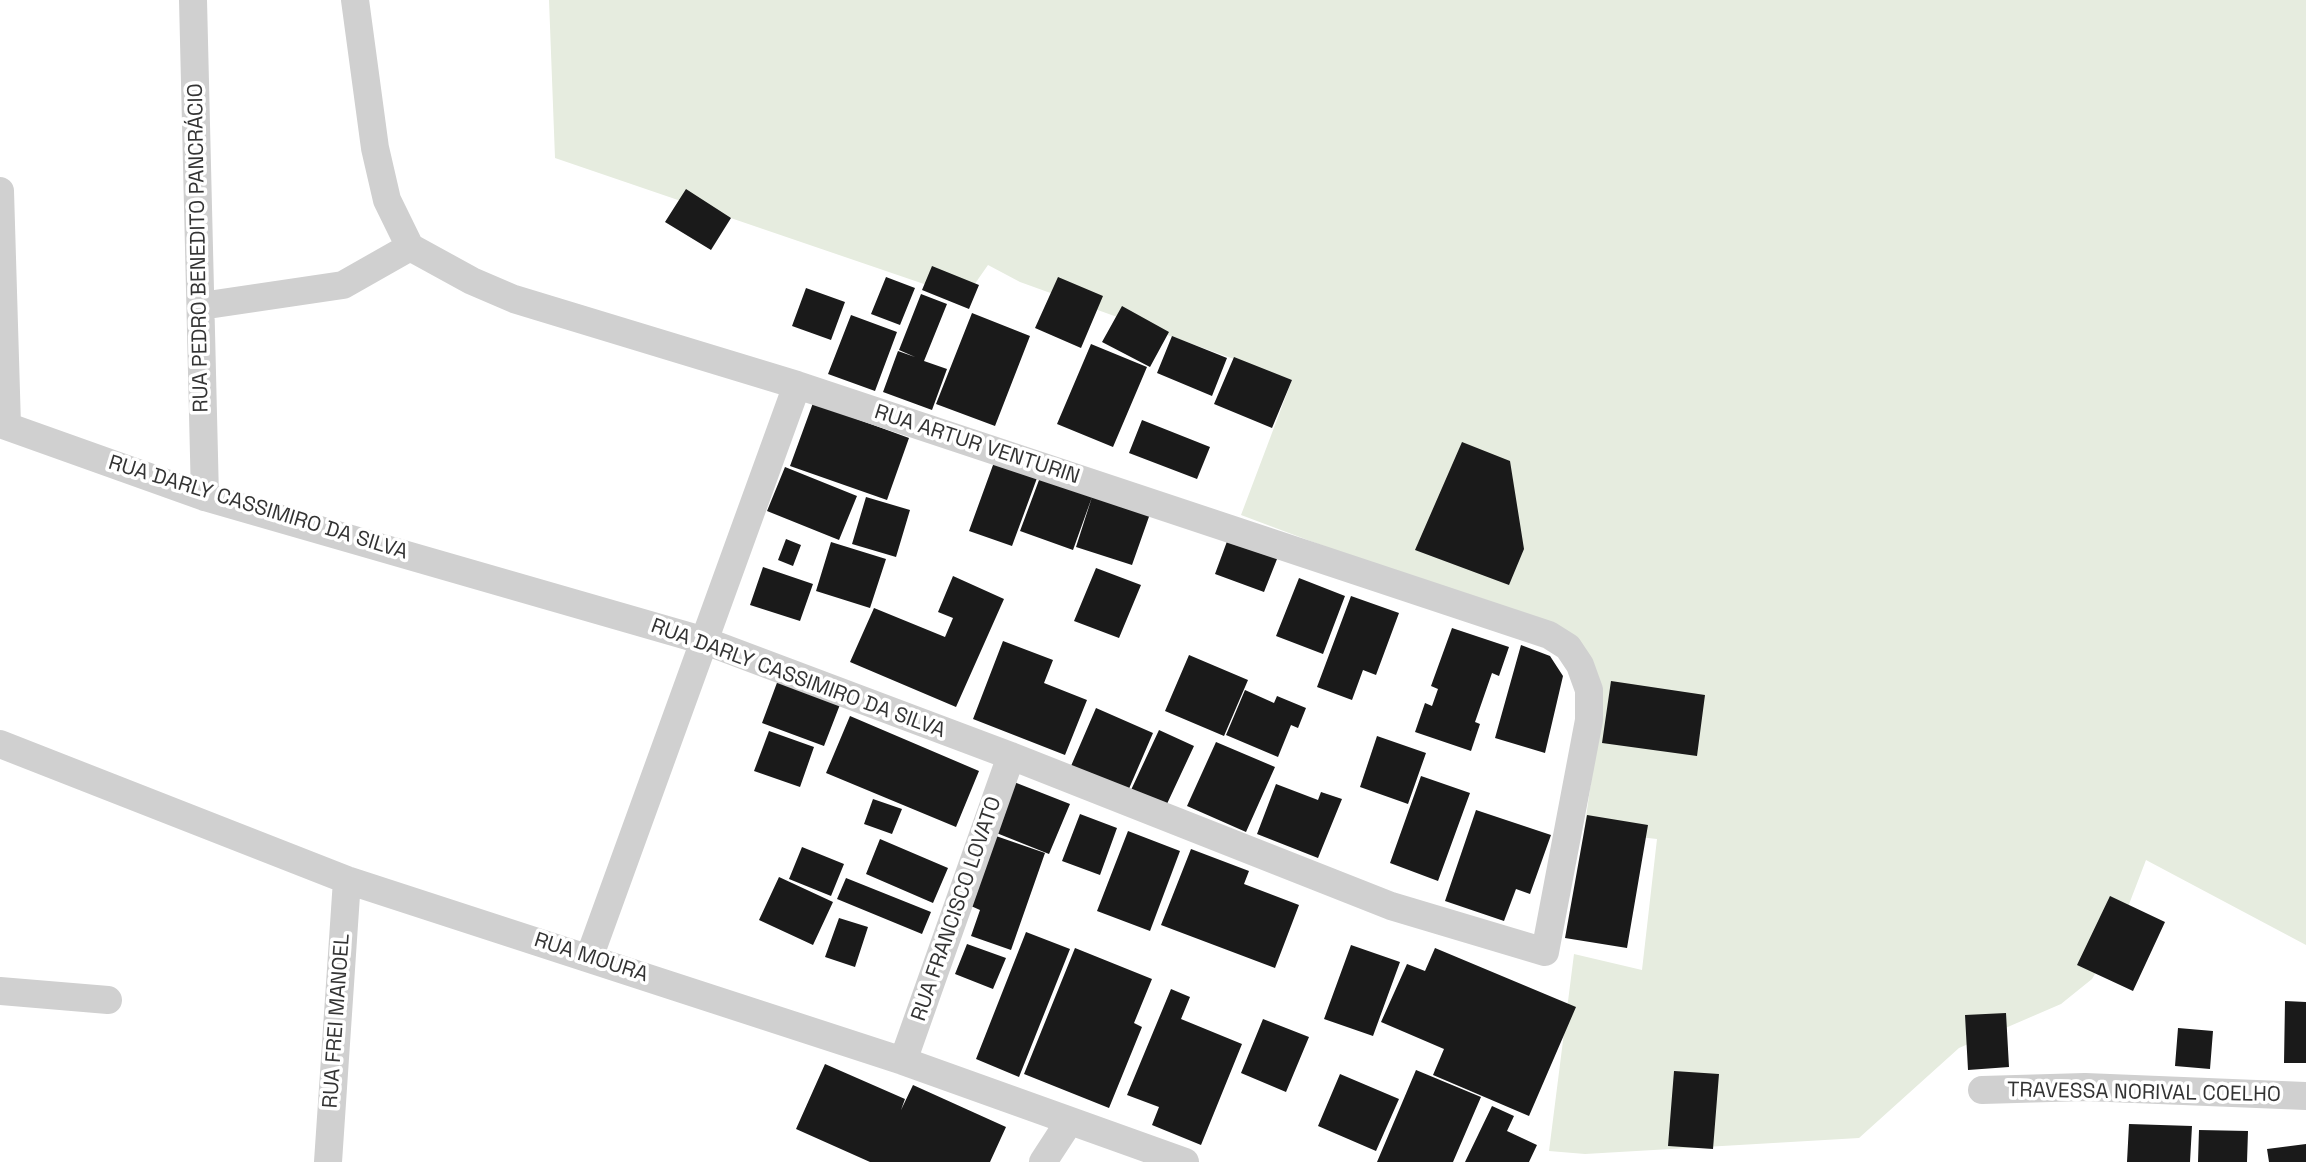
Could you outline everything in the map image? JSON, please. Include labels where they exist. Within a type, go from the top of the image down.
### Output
[{"type":"street","name":"RUA PEDRO BENEDITO PANCRÁCIO","points":[[192,0],[205,496]]},
{"type":"street","points":[[201,306],[343,285],[410,247],[387,200],[375,148],[355,0]]},
{"type":"street","points":[[0,191],[3,425]]},
{"type":"street","name":"RUA ARTUR VENTURIN","points":[[410,247],[472,281],[514,299],[797,385],[1549,635],[1568,647],[1580,665],[1589,690],[1589,720],[1545,952]]},
{"type":"street","points":[[589,958],[797,385]]},
{"type":"street","name":"RUA DARLY CASSIMIRO DA SILVA","points":[[3,425],[205,496],[705,641],[1011,756],[1391,906],[1545,952]]},
{"type":"street","name":"RUA MOURA","points":[[0,744],[347,880],[903,1061],[1185,1162]]},
{"type":"street","name":"RUA FRANCISCO LOVATO","points":[[903,1061],[1011,756]]},
{"type":"street","name":"RUA FREI MANOEL","points":[[328,1162],[347,880]]},
{"type":"street","points":[[0,991],[108,1000]]},
{"type":"street","name":"TRAVESSA NORIVAL COELHO","points":[[1982,1090],[2085,1087],[2306,1096]]},
{"type":"street","points":[[1043,1162],[1069,1122]]},
{"type":"shaded area","points":[[549,0],[2306,0],[2306,945],[2146,860],[2116,938],[2092,979],[2061,1004],[1959,1048],[1859,1138],[1585,1154],[1549,1151],[1574,954],[1642,970],[1657,839],[1584,831],[1601,712],[1566,637],[1241,515],[1292,380],[1020,282],[988,265],[965,298],[555,158]]},
{"type":"building","points":[[686,189],[731,218],[711,250],[665,222]]},
{"type":"building","points":[[932,266],[979,285],[969,309],[922,290]]},
{"type":"building","points":[[886,277],[915,288],[900,325],[871,314]]},
{"type":"building","points":[[1058,277],[1103,296],[1081,348],[1035,328]]},
{"type":"building","points":[[806,288],[845,302],[831,340],[792,326]]},
{"type":"building","points":[[921,294],[947,304],[924,361],[947,369],[932,410],[883,392],[898,351],[915,357],[899,350]]},
{"type":"building","points":[[1122,306],[1169,332],[1150,367],[1102,342]]},
{"type":"building","points":[[972,313],[1030,336],[995,426],[936,404]]},
{"type":"building","points":[[851,315],[897,332],[875,391],[828,374]]},
{"type":"building","points":[[1172,336],[1227,358],[1212,396],[1157,373]]},
{"type":"building","points":[[1091,344],[1147,367],[1113,447],[1057,424]]},
{"type":"building","points":[[1234,357],[1292,380],[1272,428],[1214,404]]},
{"type":"building","points":[[813,403],[909,438],[887,500],[790,466]]},
{"type":"building","points":[[1142,420],[1210,447],[1197,479],[1129,453]]},
{"type":"building","points":[[1462,442],[1510,461],[1524,549],[1509,585],[1415,550]]},
{"type":"building","points":[[997,454],[1040,470],[1012,546],[969,531]]},
{"type":"building","points":[[785,467],[857,496],[839,540],[767,511]]},
{"type":"building","points":[[1042,472],[1151,511],[1132,565],[1076,547],[1092,497],[1073,550],[1020,531]]},
{"type":"building","points":[[866,497],[910,510],[896,557],[852,544]]},
{"type":"building","points":[[1229,536],[1279,554],[1264,592],[1215,574]]},
{"type":"building","points":[[786,539],[801,545],[793,566],[778,560]]},
{"type":"building","points":[[831,542],[886,559],[870,608],[816,591]]},
{"type":"building","points":[[763,567],[813,584],[800,621],[750,605]]},
{"type":"building","points":[[1096,568],[1141,585],[1119,638],[1074,621]]},
{"type":"building","points":[[953,576],[1004,599],[956,707],[850,662],[874,608],[945,637],[953,618],[938,612]]},
{"type":"building","points":[[1299,578],[1345,596],[1323,654],[1276,636]]},
{"type":"building","points":[[1351,596],[1399,613],[1376,675],[1363,670],[1352,700],[1317,687]]},
{"type":"building","points":[[1452,628],[1509,647],[1499,676],[1492,673],[1475,722],[1480,724],[1471,751],[1415,732],[1425,703],[1432,706],[1438,689],[1431,686]]},
{"type":"building","points":[[1003,641],[1053,660],[1044,683],[1087,700],[1065,755],[973,719]]},
{"type":"building","points":[[1521,645],[1550,656],[1563,676],[1545,753],[1495,738]]},
{"type":"building","points":[[1189,655],[1248,680],[1224,736],[1165,711]]},
{"type":"building","points":[[778,680],[841,702],[824,746],[762,723]]},
{"type":"building","points":[[1611,681],[1705,695],[1697,756],[1602,743]]},
{"type":"building","points":[[1245,690],[1274,703],[1277,696],[1306,708],[1298,728],[1291,725],[1278,757],[1226,735]]},
{"type":"building","points":[[1096,708],[1153,733],[1128,791],[1071,766]]},
{"type":"building","points":[[850,716],[979,771],[956,827],[826,773]]},
{"type":"building","points":[[1159,730],[1194,746],[1166,806],[1131,790]]},
{"type":"building","points":[[769,731],[814,747],[800,787],[754,771]]},
{"type":"building","points":[[1377,736],[1426,753],[1408,804],[1360,787]]},
{"type":"building","points":[[1216,742],[1275,767],[1246,832],[1187,806]]},
{"type":"building","points":[[1421,776],[1470,793],[1438,881],[1390,863]]},
{"type":"building","points":[[1014,782],[1070,804],[1049,854],[994,832]]},
{"type":"building","points":[[1276,784],[1318,800],[1321,792],[1342,799],[1318,858],[1257,834]]},
{"type":"building","points":[[873,799],[902,809],[892,834],[864,824]]},
{"type":"building","points":[[1476,810],[1551,835],[1530,894],[1516,889],[1504,921],[1445,901]]},
{"type":"building","points":[[1080,814],[1117,828],[1100,875],[1062,861]]},
{"type":"building","points":[[1587,815],[1648,825],[1627,948],[1565,938]]},
{"type":"building","points":[[1128,831],[1180,851],[1150,931],[1097,911]]},
{"type":"building","points":[[996,836],[1045,853],[1011,950],[971,936],[980,910],[971,906]]},
{"type":"building","points":[[880,839],[948,868],[933,903],[866,874]]},
{"type":"building","points":[[802,847],[844,864],[831,896],[789,879]]},
{"type":"building","points":[[1191,849],[1249,871],[1244,884],[1299,905],[1275,968],[1161,925]]},
{"type":"building","points":[[779,877],[833,902],[813,945],[759,920]]},
{"type":"building","points":[[846,878],[931,912],[922,934],[837,899]]},
{"type":"building","points":[[2110,896],[2165,922],[2133,991],[2077,965]]},
{"type":"building","points":[[839,918],[868,927],[855,967],[825,957]]},
{"type":"building","points":[[1026,932],[1070,949],[1019,1077],[976,1059]]},
{"type":"building","points":[[967,944],[1006,958],[993,989],[955,974]]},
{"type":"building","points":[[1351,945],[1400,962],[1373,1036],[1324,1019]]},
{"type":"building","points":[[1075,948],[1152,979],[1134,1023],[1142,1027],[1109,1108],[1024,1074]]},
{"type":"building","points":[[1435,948],[1576,1007],[1529,1116],[1433,1075],[1444,1049],[1381,1022],[1407,964],[1425,971]]},
{"type":"building","points":[[1171,989],[1190,997],[1181,1019],[1242,1044],[1201,1145],[1152,1125],[1159,1107],[1127,1095]]},
{"type":"building","points":[[2285,1001],[2306,1002],[2306,1063],[2284,1063]]},
{"type":"building","points":[[2006,1013],[2009,1067],[1968,1070],[1965,1015]]},
{"type":"building","points":[[1263,1019],[1309,1037],[1286,1092],[1241,1073]]},
{"type":"building","points":[[2178,1028],[2213,1031],[2210,1069],[2175,1066]]},
{"type":"building","points":[[825,1064],[905,1099],[901,1110],[913,1085],[1006,1127],[990,1162],[870,1162],[796,1129]]},
{"type":"building","points":[[1416,1070],[1481,1097],[1453,1162],[1377,1162]]},
{"type":"building","points":[[1674,1071],[1719,1074],[1713,1149],[1668,1146]]},
{"type":"building","points":[[1340,1074],[1399,1099],[1376,1151],[1318,1126]]},
{"type":"building","points":[[1492,1106],[1514,1116],[1507,1131],[1537,1145],[1529,1162],[1465,1162]]},
{"type":"building","points":[[2129,1124],[2192,1126],[2190,1162],[2127,1162]]},
{"type":"building","points":[[2199,1130],[2248,1131],[2247,1162],[2198,1162]]},
{"type":"building","points":[[2306,1144],[2306,1162],[2269,1162],[2267,1149]]}]
